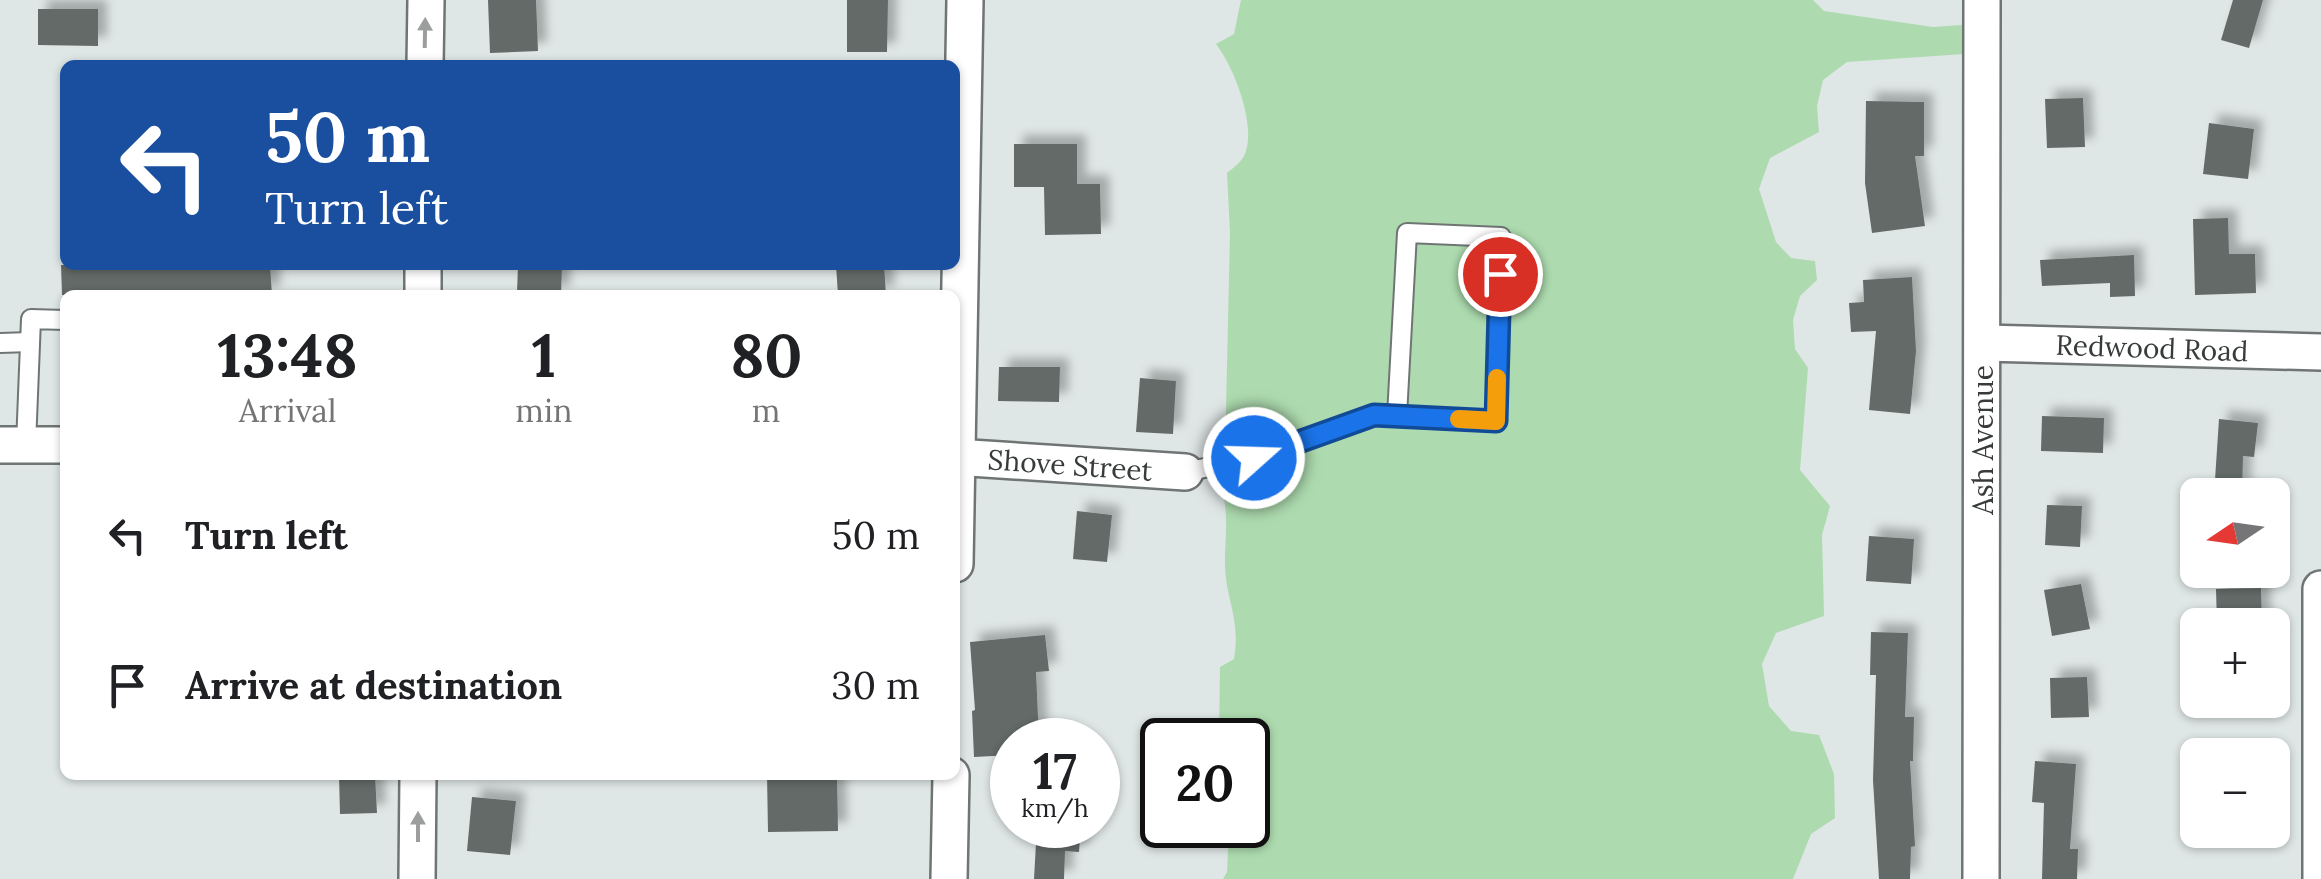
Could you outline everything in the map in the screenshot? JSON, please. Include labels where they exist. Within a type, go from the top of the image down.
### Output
[{"type":"street","points":[[425,60],[426,0]]},
{"type":"street","points":[[960,254],[965,0]]},
{"type":"street","name":"Ash Avenue","points":[[1980,879],[1982,0]]},
{"type":"street","name":"Redwood Road","points":[[1983,343],[2321,352]]},
{"type":"street","points":[[13,445],[60,445]]},
{"type":"street","name":"Shove Street","points":[[960,457],[1185,472]]},
{"type":"street","points":[[2321,589],[2321,879]]},
{"type":"street","points":[[417,879],[418,780]]},
{"type":"street","points":[[949,879],[951,780]]},
{"type":"lane","points":[[1185,472],[1254,458],[1374,415],[1496,421],[1501,236],[1407,233],[1397,416]]},
{"type":"lane","points":[[13,445],[31,319],[60,320]]},
{"type":"lane","points":[[0,343],[30,342]]},
{"type":"green space","points":[[1241,0],[1813,0],[1824,11],[1933,27],[1975,24],[1979,53],[1847,62],[1823,80],[1817,106],[1819,132],[1770,158],[1759,189],[1776,242],[1791,258],[1815,261],[1817,280],[1800,296],[1793,320],[1795,349],[1808,368],[1800,470],[1830,506],[1822,535],[1824,616],[1776,633],[1762,664],[1769,706],[1791,731],[1819,735],[1834,774],[1835,818],[1811,834],[1793,879],[1223,879],[1228,848],[1270,848],[1270,718],[1219,718],[1220,667],[1234,659],[1236,645],[1225,563],[1230,232],[1227,173],[1244,156],[1248,130],[1242,98],[1216,44],[1234,34]]},
{"type":"building","points":[[488,0],[536,0],[538,51],[490,53]]},
{"type":"building","points":[[847,0],[888,0],[887,52],[847,52]]},
{"type":"building","points":[[2233,0],[2263,0],[2249,48],[2221,40]]},
{"type":"building","points":[[38,9],[98,9],[98,46],[38,45]]},
{"type":"building","points":[[2083,98],[2085,147],[2047,148],[2045,99]]},
{"type":"building","points":[[1866,101],[1924,102],[1924,156],[1915,156],[1925,226],[1872,233],[1865,183]]},
{"type":"building","points":[[2209,123],[2254,129],[2248,179],[2203,174]]},
{"type":"building","points":[[1014,144],[1077,144],[1077,184],[1100,184],[1101,234],[1045,235],[1044,187],[1014,187]]},
{"type":"building","points":[[2228,218],[2229,254],[2255,254],[2256,293],[2195,295],[2193,219]]},
{"type":"building","points":[[2134,255],[2135,296],[2110,297],[2110,283],[2042,286],[2040,260]]},
{"type":"building","points":[[61,270],[270,270],[272,290],[62,290]]},
{"type":"building","points":[[518,270],[562,270],[561,290],[517,290]]},
{"type":"building","points":[[836,270],[884,270],[886,290],[838,290]]},
{"type":"building","points":[[1912,277],[1916,351],[1910,414],[1869,410],[1876,331],[1851,332],[1849,303],[1864,302],[1863,280]]},
{"type":"building","points":[[999,367],[1060,367],[1059,402],[998,401]]},
{"type":"building","points":[[1140,378],[1176,381],[1173,434],[1136,432]]},
{"type":"building","points":[[2042,416],[2104,418],[2103,453],[2041,451]]},
{"type":"building","points":[[2219,419],[2258,423],[2254,457],[2243,456],[2242,478],[2215,478]]},
{"type":"building","points":[[2047,505],[2082,506],[2080,547],[2045,545]]},
{"type":"building","points":[[1077,511],[1112,515],[1107,562],[1073,559]]},
{"type":"building","points":[[1869,536],[1914,539],[1911,584],[1866,581]]},
{"type":"building","points":[[2081,584],[2090,629],[2052,636],[2044,590]]},
{"type":"building","points":[[2261,588],[2262,608],[2217,608],[2216,589]]},
{"type":"building","points":[[1871,632],[1908,633],[1905,717],[1914,717],[1910,761],[1915,846],[1911,847],[1910,879],[1879,879],[1873,780],[1876,675],[1870,675]]},
{"type":"building","points":[[1045,635],[1049,671],[1036,672],[1038,718],[990,718],[990,756],[974,757],[970,642]]},
{"type":"building","points":[[2087,677],[2089,717],[2051,718],[2050,678]]},
{"type":"building","points":[[2035,761],[2076,764],[2070,849],[2078,849],[2077,879],[2042,879],[2044,803],[2032,802]]},
{"type":"building","points":[[339,780],[375,780],[377,813],[340,814]]},
{"type":"building","points":[[767,780],[837,780],[838,831],[768,832]]},
{"type":"building","points":[[472,797],[516,801],[510,855],[467,851]]},
{"type":"building","points":[[1036,848],[1079,848],[1079,852],[1065,851],[1064,879],[1034,879]]},
{"type":"slow traffic","points":[[1459,419],[1496,421],[1497,378]]},
{"type":"route","points":[[1254,458],[1374,415],[1496,421],[1500,274]]}]
